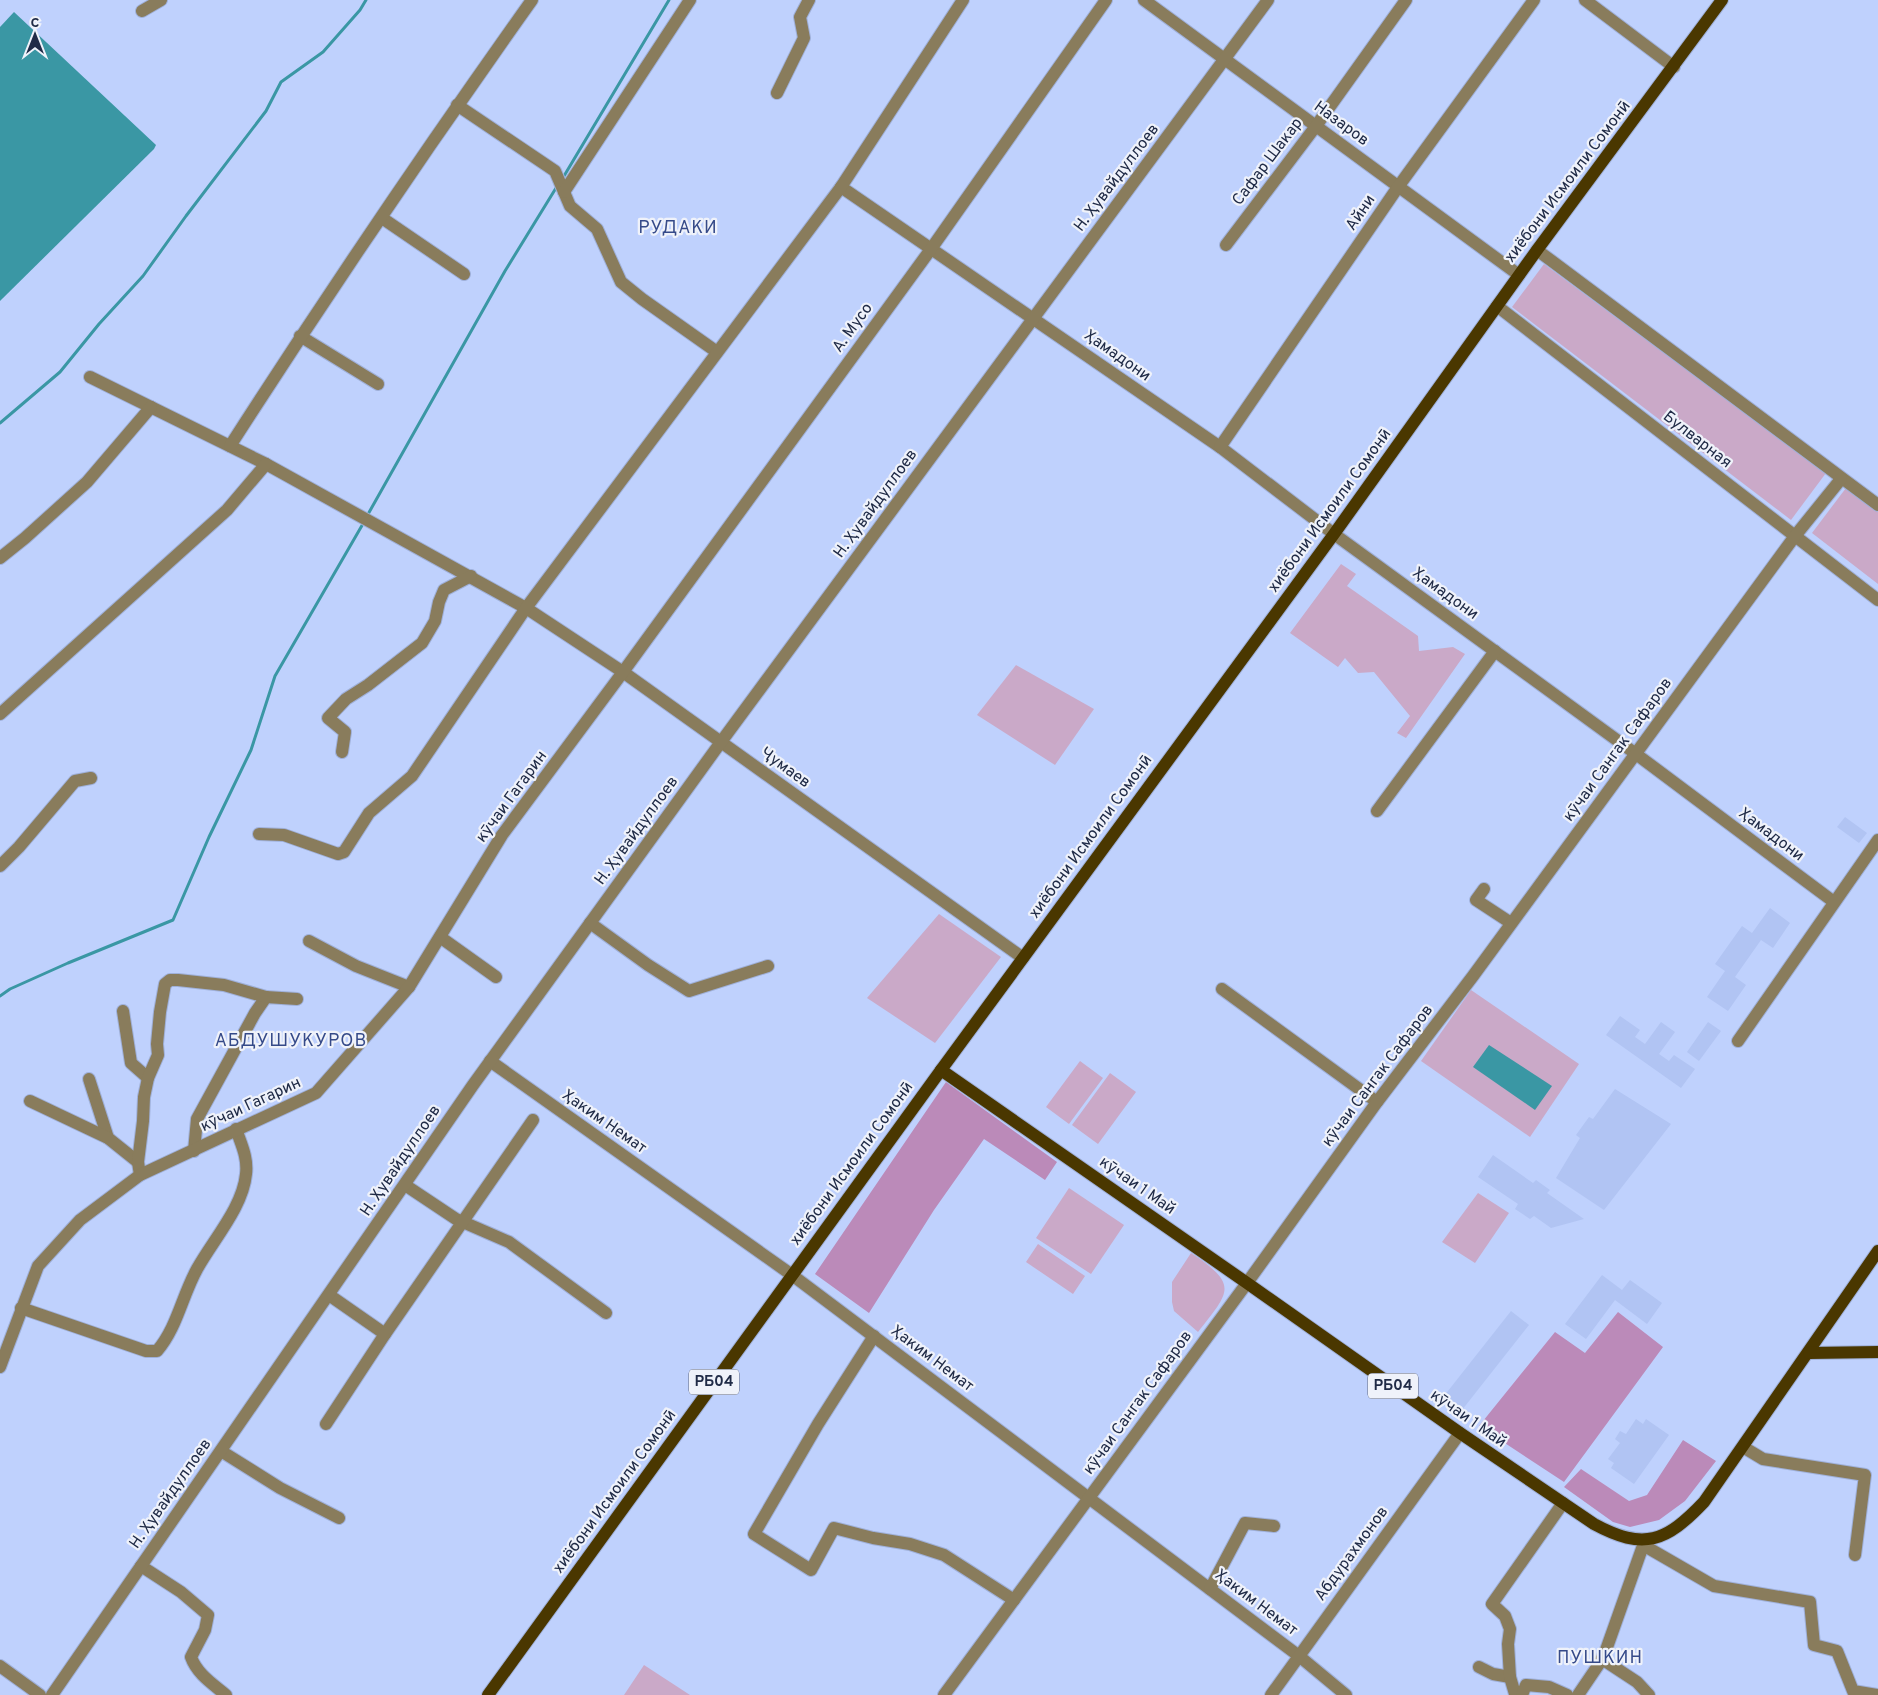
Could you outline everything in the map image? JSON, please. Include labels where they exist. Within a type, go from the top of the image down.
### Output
[{"type":"main road","name":"хиёбони Исмоили Сомонӣ","points":[[488,1695],[941,1070],[1334,534],[1537,250],[1722,0]]},
{"type":"main road","name":"кӯчаи 1 Май","points":[[941,1070],[1563,1504],[1610,1532],[1628,1539],[1644,1542],[1675,1530],[1704,1502],[1878,1251]]},
{"type":"main road","points":[[1809,1353],[1878,1352]]},
{"type":"street","points":[[142,11],[161,0]]},
{"type":"street","points":[[230,446],[300,336],[457,105],[532,0]]},
{"type":"street","points":[[564,192],[690,0]]},
{"type":"street","points":[[777,94],[804,38],[800,17],[809,0]]},
{"type":"street","points":[[259,834],[284,835],[338,854],[344,852],[369,813],[412,776],[526,608],[841,187],[963,0]]},
{"type":"street","name":"А. Мусо","points":[[623,672],[931,249],[1106,0]]},
{"type":"street","name":"Назаров","points":[[1144,0],[1519,275]]},
{"type":"street","name":"Н. Ҳувайдуллоев","points":[[52,1695],[490,1061],[720,742],[1268,0]]},
{"type":"street","name":"Сафар Шакар","points":[[1226,245],[1316,126],[1406,0]]},
{"type":"street","name":"Айни","points":[[1220,447],[1398,187],[1534,0]]},
{"type":"street","points":[[1585,0],[1674,67]]},
{"type":"street","points":[[457,105],[556,170],[570,206],[596,229],[621,282],[717,352]]},
{"type":"street","name":"Ҳамадони","points":[[841,187],[1220,447],[1334,534],[1636,754],[1834,902]]},
{"type":"street","points":[[382,218],[464,274]]},
{"type":"street","points":[[1537,250],[1878,505]]},
{"type":"street","name":"Булварная","points":[[1497,306],[1878,600]]},
{"type":"street","points":[[300,336],[378,384]]},
{"type":"street","name":"Ҷумаев","points":[[90,377],[266,464],[526,608],[623,672],[1023,958]]},
{"type":"street","points":[[0,558],[87,482],[151,407]]},
{"type":"street","points":[[0,714],[227,510],[266,464]]},
{"type":"street","name":"кӯчаи Сангак Сафаров","points":[[944,1695],[1247,1283],[1377,1102],[1512,923],[1795,536],[1841,479]]},
{"type":"street","points":[[342,752],[345,732],[328,718],[346,699],[368,686],[422,643],[435,621],[444,590],[471,576]]},
{"type":"street","points":[[1377,811],[1495,651]]},
{"type":"street","name":"кӯчаи Гагарин","points":[[0,1367],[38,1266],[80,1220],[139,1169],[194,1151],[236,1129],[316,1092],[409,987],[502,835],[623,672]]},
{"type":"street","points":[[0,866],[19,847],[75,781],[91,778]]},
{"type":"street","points":[[1738,1041],[1878,840]]},
{"type":"street","points":[[1484,889],[1476,900],[1512,923]]},
{"type":"street","points":[[590,923],[648,966],[689,991],[768,966]]},
{"type":"street","points":[[440,937],[496,977]]},
{"type":"street","points":[[309,941],[356,966],[409,987]]},
{"type":"street","points":[[139,1169],[144,1121],[144,1097],[148,1078],[158,1055],[157,1044],[160,1012],[165,984],[170,980],[224,985],[266,997],[297,999]]},
{"type":"street","points":[[1222,989],[1377,1102]]},
{"type":"street","points":[[194,1151],[197,1119],[255,1013],[266,997]]},
{"type":"street","points":[[124,1011],[131,1064],[148,1078]]},
{"type":"street","name":"Ҳаким Немат","points":[[490,1061],[792,1275],[1299,1656],[1346,1695]]},
{"type":"street","points":[[89,1079],[108,1138]]},
{"type":"street","points":[[30,1101],[108,1138],[139,1169]]},
{"type":"street","points":[[326,1424],[385,1334],[464,1223],[533,1120]]},
{"type":"street","points":[[21,1308],[146,1351],[157,1351],[166,1340],[196,1270],[240,1197],[246,1175],[247,1159],[236,1129]]},
{"type":"street","points":[[405,1185],[456,1220],[509,1242],[606,1313]]},
{"type":"street","points":[[329,1295],[385,1334]]},
{"type":"street","points":[[874,1336],[818,1424],[754,1534],[811,1570],[834,1528],[874,1538],[910,1544],[944,1555],[1014,1600]]},
{"type":"street","name":"Абдурахмонов","points":[[1271,1695],[1460,1433]]},
{"type":"street","points":[[1742,1447],[1763,1459],[1865,1475],[1855,1556]]},
{"type":"street","points":[[221,1451],[280,1488],[340,1518]]},
{"type":"street","points":[[1563,1504],[1492,1604],[1505,1616],[1510,1629],[1510,1677],[1515,1694],[1521,1695],[1526,1685],[1549,1687],[1567,1695]]},
{"type":"street","points":[[1210,1589],[1246,1523],[1274,1526]]},
{"type":"street","points":[[1578,1695],[1602,1659],[1620,1615],[1644,1542],[1714,1586],[1810,1602],[1814,1645],[1837,1651],[1853,1691],[1878,1695]]},
{"type":"street","points":[[141,1566],[181,1592],[208,1615],[205,1630],[191,1657],[194,1666],[200,1674],[226,1695]]},
{"type":"street","points":[[1602,1659],[1637,1682],[1649,1695]]},
{"type":"street","points":[[0,1666],[40,1695]]},
{"type":"street","points":[[1479,1667],[1493,1674],[1510,1677]]},
{"type":"shaded area","points":[[14,12],[156,145],[0,301],[0,27]]},
{"type":"shaded area","points":[[1544,264],[1826,473],[1791,520],[1512,307]]},
{"type":"shaded area","points":[[1846,488],[1878,512],[1878,584],[1812,533]]},
{"type":"shaded area","points":[[1341,564],[1356,574],[1347,586],[1418,636],[1419,651],[1453,647],[1465,654],[1406,738],[1397,733],[1410,716],[1374,672],[1358,673],[1345,658],[1338,667],[1290,633]]},
{"type":"shaded area","points":[[1016,665],[1094,709],[1055,765],[977,715]]},
{"type":"shaded area","points":[[1845,817],[1867,833],[1859,843],[1837,827]]},
{"type":"shaded area","points":[[1770,908],[1790,923],[1773,948],[1761,940],[1735,977],[1746,985],[1728,1011],[1707,997],[1725,971],[1715,964],[1742,926],[1752,933]]},
{"type":"shaded area","points":[[939,914],[1001,957],[935,1043],[867,998]]},
{"type":"shaded area","points":[[1471,990],[1579,1064],[1530,1137],[1421,1061]]},
{"type":"shaded area","points":[[1620,1016],[1640,1030],[1635,1037],[1645,1044],[1661,1022],[1675,1032],[1659,1054],[1669,1061],[1674,1055],[1695,1069],[1681,1088],[1606,1035]]},
{"type":"shaded area","points":[[1708,1022],[1721,1031],[1699,1061],[1687,1052]]},
{"type":"shaded area","points":[[1489,1045],[1552,1086],[1535,1110],[1473,1067]]},
{"type":"shaded area","points":[[1080,1061],[1103,1078],[1069,1124],[1046,1107]]},
{"type":"shaded area","points":[[1110,1073],[1136,1092],[1098,1144],[1072,1125]]},
{"type":"shaded area","points":[[946,1082],[1057,1162],[1045,1180],[984,1139],[934,1210],[869,1313],[815,1274]]},
{"type":"shaded area","points":[[1615,1089],[1671,1124],[1604,1210],[1556,1178],[1580,1138],[1576,1135],[1589,1117],[1593,1119]]},
{"type":"shaded area","points":[[1493,1155],[1533,1183],[1536,1180],[1550,1190],[1547,1193],[1584,1219],[1551,1228],[1534,1216],[1530,1219],[1515,1209],[1518,1204],[1478,1177]]},
{"type":"shaded area","points":[[1069,1188],[1124,1225],[1091,1274],[1036,1238]]},
{"type":"shaded area","points":[[1478,1193],[1509,1213],[1475,1263],[1442,1242]]},
{"type":"shaded area","points":[[1038,1244],[1085,1276],[1073,1294],[1026,1262]]},
{"type":"shaded area","points":[[1191,1253],[1217,1273],[1223,1281],[1224,1289],[1223,1297],[1217,1307],[1198,1332],[1174,1311],[1172,1302],[1172,1282]]},
{"type":"shaded area","points":[[1602,1275],[1622,1290],[1630,1280],[1662,1303],[1647,1324],[1615,1300],[1586,1339],[1565,1324]]},
{"type":"shaded area","points":[[1511,1311],[1529,1325],[1462,1410],[1444,1396]]},
{"type":"shaded area","points":[[1618,1312],[1663,1347],[1564,1482],[1479,1426],[1555,1332],[1585,1353]]},
{"type":"shaded area","points":[[1636,1419],[1643,1424],[1646,1419],[1669,1435],[1634,1484],[1611,1468],[1614,1463],[1608,1459],[1620,1443],[1615,1439],[1620,1431],[1626,1434]]},
{"type":"shaded area","points":[[1683,1440],[1716,1461],[1685,1501],[1659,1520],[1630,1527],[1613,1522],[1564,1487],[1581,1469],[1629,1501],[1647,1495]]},
{"type":"shaded area","points":[[644,1665],[690,1695],[624,1695]]},
{"type":"waterway","points":[[0,423],[60,372],[99,324],[143,276],[266,111],[281,82],[323,52],[360,10],[366,0]]},
{"type":"waterway","points":[[564,176],[669,0]]},
{"type":"waterway","points":[[367,516],[505,271],[556,188]]},
{"type":"waterway","points":[[0,996],[10,989],[68,963],[173,920],[209,837],[251,750],[275,676],[364,522]]},
{"type":"district","name":"РУДАКИ","points":[[678,228]]},
{"type":"district","name":"АБДУШУКУРОВ","points":[[291,1041]]},
{"type":"district","name":"ПУШКИН","points":[[1600,1658]]}]
